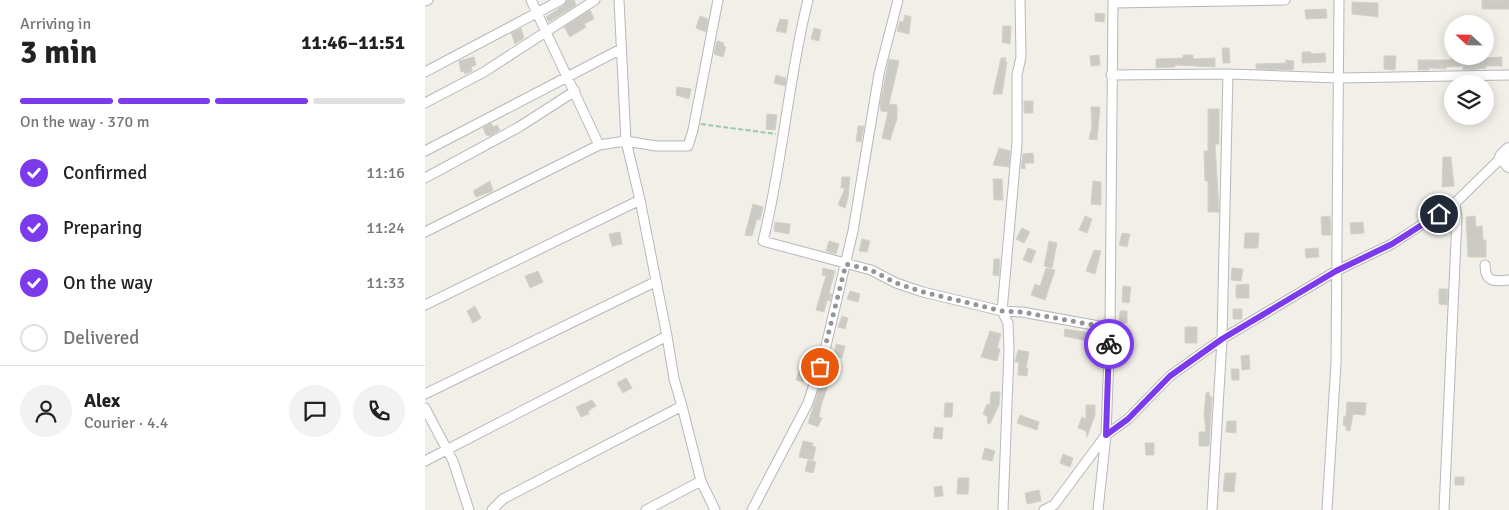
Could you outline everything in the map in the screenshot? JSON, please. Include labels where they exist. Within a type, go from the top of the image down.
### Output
[{"type":"street","points":[[531,0],[568,75],[599,145]]},
{"type":"street","points":[[425,72],[561,0]]},
{"type":"street","points":[[425,103],[484,72],[595,0]]},
{"type":"street","points":[[619,0],[626,141],[682,406],[701,481],[715,510]]},
{"type":"street","points":[[425,232],[599,145],[626,141],[656,146],[688,146],[718,0]]},
{"type":"street","points":[[808,0],[796,50],[771,212],[763,241],[871,270],[896,283],[923,292],[1002,311],[1022,312],[1110,328]]},
{"type":"street","points":[[752,510],[808,403],[825,350],[846,264],[879,74],[898,0]]},
{"type":"street","points":[[1003,510],[1009,351],[1008,322],[1002,311],[1017,143],[1017,75],[1021,57],[1020,0]]},
{"type":"street","points":[[1098,510],[1106,435],[1110,328],[1113,2],[1285,0]]},
{"type":"street","points":[[1327,510],[1336,363],[1339,0]]},
{"type":"street","points":[[425,151],[621,49]]},
{"type":"street","points":[[1111,75],[1228,74],[1339,78],[1509,75]]},
{"type":"street","points":[[1212,510],[1222,339],[1228,74]]},
{"type":"street","points":[[425,178],[519,127],[575,91]]},
{"type":"street","points":[[1044,510],[1054,505],[1106,435],[1128,419],[1170,376],[1222,339],[1336,271],[1392,244],[1455,203],[1507,157]]},
{"type":"street","points":[[425,305],[640,200]]},
{"type":"street","points":[[1444,510],[1457,218],[1455,203]]},
{"type":"street","points":[[1485,265],[1485,274],[1488,278],[1498,281],[1509,280]]},
{"type":"street","points":[[425,394],[655,282]]},
{"type":"street","points":[[425,461],[667,336]]},
{"type":"street","points":[[492,510],[503,498],[682,406]]},
{"type":"street","points":[[425,408],[447,450],[469,510]]},
{"type":"street","points":[[646,510],[701,481]]},
{"type":"path","points":[[694,124],[783,134]]},
{"type":"building","points":[[567,0],[574,0],[576,5],[549,22],[546,17],[564,5]]},
{"type":"building","points":[[1482,0],[1509,0],[1509,9],[1482,9]]},
{"type":"building","points":[[1352,2],[1378,3],[1378,17],[1352,14]]},
{"type":"building","points":[[1326,9],[1327,18],[1306,19],[1305,10]]},
{"type":"building","points":[[590,10],[594,19],[584,24],[586,27],[570,37],[564,27]]},
{"type":"building","points":[[1095,13],[1105,14],[1104,22],[1095,21]]},
{"type":"building","points":[[905,15],[911,17],[909,34],[897,31],[900,21],[903,22]]},
{"type":"building","points":[[700,16],[708,19],[706,32],[696,28]]},
{"type":"building","points":[[780,19],[788,20],[786,33],[776,31]]},
{"type":"building","points":[[1003,26],[1011,26],[1010,44],[1002,42]]},
{"type":"building","points":[[521,28],[524,38],[515,44],[511,33]]},
{"type":"building","points":[[814,28],[821,30],[819,41],[811,39]]},
{"type":"building","points":[[717,41],[724,43],[723,46],[726,47],[723,57],[714,54]]},
{"type":"building","points":[[1222,48],[1229,48],[1230,63],[1223,63]]},
{"type":"building","points":[[1302,52],[1311,52],[1311,54],[1325,53],[1326,62],[1302,63]]},
{"type":"building","points":[[1099,55],[1100,65],[1091,66],[1090,56]]},
{"type":"building","points":[[1183,55],[1193,55],[1193,59],[1215,58],[1215,67],[1175,65],[1175,67],[1156,68],[1156,59],[1183,58]]},
{"type":"building","points":[[1384,56],[1396,56],[1395,70],[1384,69]]},
{"type":"building","points":[[474,57],[476,65],[471,67],[472,71],[465,74],[464,71],[461,72],[459,61]]},
{"type":"building","points":[[1502,57],[1502,66],[1486,66],[1486,68],[1463,70],[1463,66],[1418,70],[1418,60],[1444,60],[1444,65],[1494,65],[1494,58]]},
{"type":"building","points":[[1001,58],[1006,58],[1005,62],[1007,62],[1002,94],[993,94]]},
{"type":"building","points":[[889,59],[899,61],[889,104],[897,105],[897,119],[890,140],[882,138],[888,112],[881,111],[880,104]]},
{"type":"building","points":[[1286,60],[1294,61],[1293,70],[1256,69],[1256,64],[1286,63]]},
{"type":"building","points":[[776,75],[786,78],[785,86],[774,83]]},
{"type":"building","points":[[677,87],[691,89],[689,99],[676,95]]},
{"type":"building","points":[[1024,101],[1033,101],[1033,113],[1024,113]]},
{"type":"building","points":[[1091,107],[1100,107],[1097,140],[1089,139],[1092,127]]},
{"type":"building","points":[[1208,109],[1219,109],[1219,144],[1215,144],[1219,212],[1208,212],[1208,181],[1205,181],[1204,151],[1208,151]]},
{"type":"building","points":[[767,114],[777,115],[775,130],[766,129]]},
{"type":"building","points":[[491,123],[493,127],[497,125],[500,130],[490,136],[486,135],[483,128]]},
{"type":"building","points":[[858,126],[864,126],[861,142],[856,141]]},
{"type":"building","points":[[999,148],[1010,151],[1009,167],[993,165]]},
{"type":"building","points":[[1033,153],[1034,163],[1025,163],[1025,169],[1021,168],[1023,154]]},
{"type":"building","points":[[1443,157],[1451,157],[1454,186],[1442,187]]},
{"type":"building","points":[[842,177],[850,177],[845,208],[838,205],[845,188],[841,188]]},
{"type":"building","points":[[993,179],[1002,179],[1003,200],[994,200]]},
{"type":"building","points":[[490,181],[493,191],[476,197],[473,191]]},
{"type":"building","points":[[1093,181],[1101,182],[1101,205],[1091,204]]},
{"type":"building","points":[[753,204],[763,207],[760,220],[757,219],[752,236],[745,235]]},
{"type":"building","points":[[1085,216],[1092,219],[1087,233],[1079,230]]},
{"type":"building","points":[[1330,216],[1331,235],[1322,235],[1321,217]]},
{"type":"building","points":[[1475,216],[1476,227],[1482,226],[1483,240],[1486,240],[1486,257],[1468,257],[1466,217]]},
{"type":"building","points":[[775,222],[790,224],[789,234],[774,231]]},
{"type":"building","points":[[1363,222],[1364,233],[1351,234],[1350,223]]},
{"type":"building","points":[[1022,228],[1030,232],[1024,243],[1016,239]]},
{"type":"building","points":[[620,232],[622,244],[612,246],[609,234]]},
{"type":"building","points":[[1122,233],[1130,234],[1127,247],[1119,245]]},
{"type":"building","points":[[1245,233],[1259,233],[1258,248],[1244,248]]},
{"type":"building","points":[[862,239],[870,241],[867,252],[859,251]]},
{"type":"building","points":[[829,241],[839,244],[836,254],[826,251]]},
{"type":"building","points":[[1049,241],[1057,243],[1052,268],[1044,266]]},
{"type":"building","points":[[1028,248],[1036,251],[1031,263],[1023,260]]},
{"type":"building","points":[[1318,248],[1319,257],[1306,258],[1305,249]]},
{"type":"building","points":[[1094,250],[1101,251],[1095,274],[1086,271]]},
{"type":"building","points":[[994,259],[1000,259],[999,276],[993,275]]},
{"type":"building","points":[[823,268],[835,271],[829,293],[832,294],[830,301],[827,300],[824,312],[816,310],[826,276],[822,275]]},
{"type":"building","points":[[1046,268],[1055,270],[1045,300],[1031,295],[1035,284],[1040,286]]},
{"type":"building","points":[[1232,268],[1243,269],[1241,281],[1231,280]]},
{"type":"building","points":[[538,271],[543,282],[530,288],[525,276]]},
{"type":"building","points":[[1249,284],[1249,298],[1236,298],[1236,285]]},
{"type":"building","points":[[1123,286],[1131,287],[1129,303],[1122,302]]},
{"type":"building","points":[[1439,289],[1448,289],[1447,305],[1439,304]]},
{"type":"building","points":[[850,291],[860,294],[858,302],[847,299]]},
{"type":"building","points":[[475,306],[481,318],[473,323],[467,311]]},
{"type":"building","points":[[1233,309],[1242,309],[1242,319],[1233,319]]},
{"type":"building","points":[[1120,311],[1127,311],[1127,323],[1119,323]]},
{"type":"building","points":[[842,316],[848,318],[845,329],[838,327]]},
{"type":"building","points":[[1185,327],[1197,327],[1197,343],[1185,343]]},
{"type":"building","points":[[1065,329],[1098,334],[1097,343],[1064,336]]},
{"type":"building","points":[[990,331],[1001,334],[997,348],[1000,349],[997,361],[981,357]]},
{"type":"building","points":[[836,344],[845,346],[842,358],[834,356]]},
{"type":"building","points":[[1018,350],[1029,352],[1026,368],[1028,368],[1027,376],[1018,375],[1019,362],[1015,362]]},
{"type":"building","points":[[805,353],[813,356],[803,382],[796,380]]},
{"type":"building","points":[[1249,355],[1250,369],[1242,370],[1241,356]]},
{"type":"building","points":[[1231,369],[1239,369],[1239,380],[1232,380]]},
{"type":"building","points":[[825,371],[832,373],[821,406],[819,417],[822,418],[818,427],[808,423]]},
{"type":"building","points":[[626,378],[632,388],[623,393],[617,383]]},
{"type":"building","points":[[991,392],[1000,392],[999,405],[990,424],[987,423],[988,417],[983,414],[987,404],[990,405]]},
{"type":"building","points":[[1209,392],[1210,397],[1212,397],[1209,446],[1199,446],[1199,432],[1206,432],[1204,414],[1206,393]]},
{"type":"building","points":[[592,400],[596,406],[588,411],[589,414],[581,417],[576,407]]},
{"type":"building","points":[[1347,402],[1366,403],[1365,415],[1353,414],[1350,431],[1346,430],[1346,426],[1343,425],[1344,416],[1346,417]]},
{"type":"building","points":[[945,403],[953,403],[952,417],[944,417]]},
{"type":"building","points":[[1086,405],[1095,405],[1095,415],[1087,437],[1086,431],[1078,428],[1082,417],[1086,419]]},
{"type":"building","points":[[1020,415],[1039,422],[1037,430],[1017,423]]},
{"type":"building","points":[[1227,421],[1236,421],[1236,433],[1226,432]]},
{"type":"building","points":[[935,427],[943,428],[942,439],[933,438]]},
{"type":"building","points":[[803,441],[813,443],[812,446],[816,447],[813,460],[799,457]]},
{"type":"building","points":[[1145,443],[1154,443],[1154,455],[1146,455]]},
{"type":"building","points":[[985,448],[995,451],[992,461],[982,459]]},
{"type":"building","points":[[1063,454],[1073,458],[1070,467],[1060,463]]},
{"type":"building","points":[[808,460],[816,462],[813,473],[805,471]]},
{"type":"building","points":[[1225,473],[1236,473],[1234,492],[1223,491]]},
{"type":"building","points":[[1455,477],[1464,477],[1464,485],[1455,485]]},
{"type":"building","points":[[958,478],[969,478],[968,494],[957,494]]},
{"type":"building","points":[[942,486],[943,496],[935,497],[934,487]]},
{"type":"building","points":[[1039,490],[1041,501],[1027,504],[1025,493]]},
{"type":"way so far","points":[[820,367],[846,264],[871,270],[896,283],[923,292],[1002,311],[1022,312],[1039,317],[1110,328],[1109,344]]},
{"type":"route","points":[[1109,344],[1106,435],[1128,419],[1170,376],[1222,339],[1336,271],[1392,244],[1439,214]]}]
